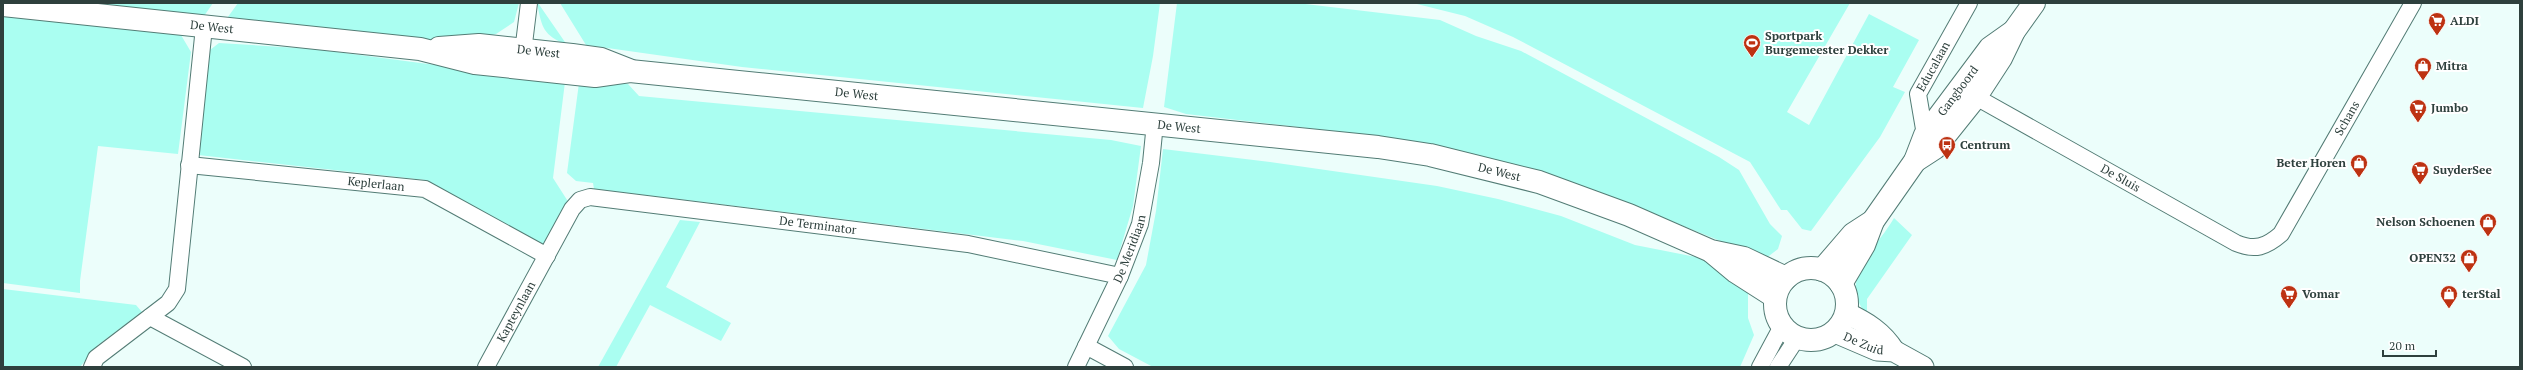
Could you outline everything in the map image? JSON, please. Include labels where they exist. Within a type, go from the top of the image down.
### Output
[{"type":"main road","name":"Gangboord","points":[[1915,161],[1935,148],[1968,93],[1990,48],[2014,31],[2034,3]]},
{"type":"main road","name":"De West","points":[[3,5],[420,49],[475,63],[523,59],[595,76],[630,71],[1357,144],[1430,155],[1539,182],[1629,215],[1711,251],[1744,258],[1786,278]]},
{"type":"main road","name":"Gangboord","points":[[1841,284],[1864,245],[1873,221],[1915,161],[1925,135],[1968,93]]},
{"type":"main road","name":"Gangboord","points":[[1822,270],[1853,234],[1873,221]]},
{"type":"main road","name":"De West","points":[[1711,251],[1736,272],[1775,297]]},
{"type":"main road","points":[[1809,268],[1822,270],[1832,275],[1841,284],[1847,303],[1846,313],[1842,323],[1835,332],[1817,340],[1790,332],[1774,307],[1775,297],[1786,278],[1797,271],[1809,268]]},
{"type":"street","points":[[523,59],[529,3]]},
{"type":"street","name":"Educalaan","points":[[1925,135],[1918,94],[1969,3]]},
{"type":"street","name":"Schans","points":[[2281,234],[2413,3]]},
{"type":"street","points":[[92,367],[96,358],[168,303],[177,289],[188,165],[204,27]]},
{"type":"street","name":"De Sluis","points":[[1968,93],[2247,248],[2266,246],[2281,234]]},
{"type":"street","name":"De Meridiaan","points":[[1076,367],[1120,276],[1140,224],[1152,163],[1155,123]]},
{"type":"street","name":"Keplerlaan","points":[[188,165],[425,189],[547,256]]},
{"type":"street","name":"De Terminator","points":[[547,256],[572,209],[580,200],[590,197],[968,244],[1120,276]]},
{"type":"street","name":"Kapteynlaan","points":[[486,367],[547,256]]},
{"type":"street","name":"De Zuid","points":[[1846,313],[1867,324],[1884,336],[1894,351]]},
{"type":"street","points":[[150,317],[243,367]]},
{"type":"street","points":[[1760,367],[1790,332]]},
{"type":"street","points":[[1778,367],[1790,332]]},
{"type":"street","name":"De Zuid","points":[[1835,332],[1877,350],[1894,351],[1922,367]]},
{"type":"street","points":[[1086,346],[1125,367]]},
{"type":"green space","points":[[53,3],[213,3],[202,19]]},
{"type":"green space","points":[[238,3],[519,3],[514,22],[496,34],[469,41],[396,38],[225,21]]},
{"type":"green space","points":[[537,3],[567,45],[553,38],[545,30],[540,19]]},
{"type":"green space","points":[[560,3],[1160,3],[1153,56],[1143,108],[742,67],[586,45]]},
{"type":"green space","points":[[1177,3],[1297,3],[1440,20],[1476,36],[1521,51],[1719,157],[1739,170],[1770,224],[1782,236],[1778,249],[1765,259],[1604,194],[1519,169],[1385,137],[1186,114],[1164,107]]},
{"type":"green space","points":[[1413,3],[1850,3],[1787,112],[1809,125],[1869,14],[1919,40],[1893,87],[1905,92],[1880,137],[1811,231],[1802,229],[1787,210],[1781,210],[1750,162],[1513,37],[1465,16]]},
{"type":"green space","points":[[3,14],[173,31],[181,35],[191,52],[178,154],[98,146],[80,281],[80,293],[3,283]]},
{"type":"green space","points":[[219,43],[314,49],[565,82],[553,178],[569,203],[543,244],[425,180],[198,155],[205,59],[210,50]]},
{"type":"green space","points":[[579,83],[628,84],[639,96],[1111,140],[1141,146],[1133,206],[1117,260],[1023,241],[594,189],[593,183],[576,181],[567,173]]},
{"type":"green space","points":[[1163,149],[1270,162],[1437,186],[1498,199],[1561,216],[1635,245],[1701,258],[1748,286],[1748,318],[1754,335],[1740,367],[1153,367],[1119,349],[1108,336],[1146,265],[1156,211]]},
{"type":"green space","points":[[1894,218],[1912,235],[1867,299],[1867,316],[1859,302],[1856,289],[1857,277],[1869,253]]},
{"type":"green space","points":[[680,220],[700,222],[666,287],[731,323],[721,341],[650,305],[616,367],[598,367]]},
{"type":"green space","points":[[3,289],[136,305],[142,312],[98,345],[80,367],[3,367]]},
{"type":"place","name":"ALDI","points":[[2437,36]]},
{"type":"place","name":"Sportpark Burgemeester Dekker","points":[[1752,58]]},
{"type":"place","name":"Mitra","points":[[2423,81]]},
{"type":"place","name":"Jumbo","points":[[2418,123]]},
{"type":"place","name":"Centrum","points":[[1947,160]]},
{"type":"place","name":"Beter Horen","points":[[2359,178]]},
{"type":"place","name":"SuyderSee","points":[[2420,185]]},
{"type":"place","name":"Nelson Schoenen","points":[[2488,237]]},
{"type":"place","name":"OPEN32","points":[[2469,273]]},
{"type":"place","name":"Vomar","points":[[2289,309]]},
{"type":"place","name":"terStal","points":[[2449,309]]}]
